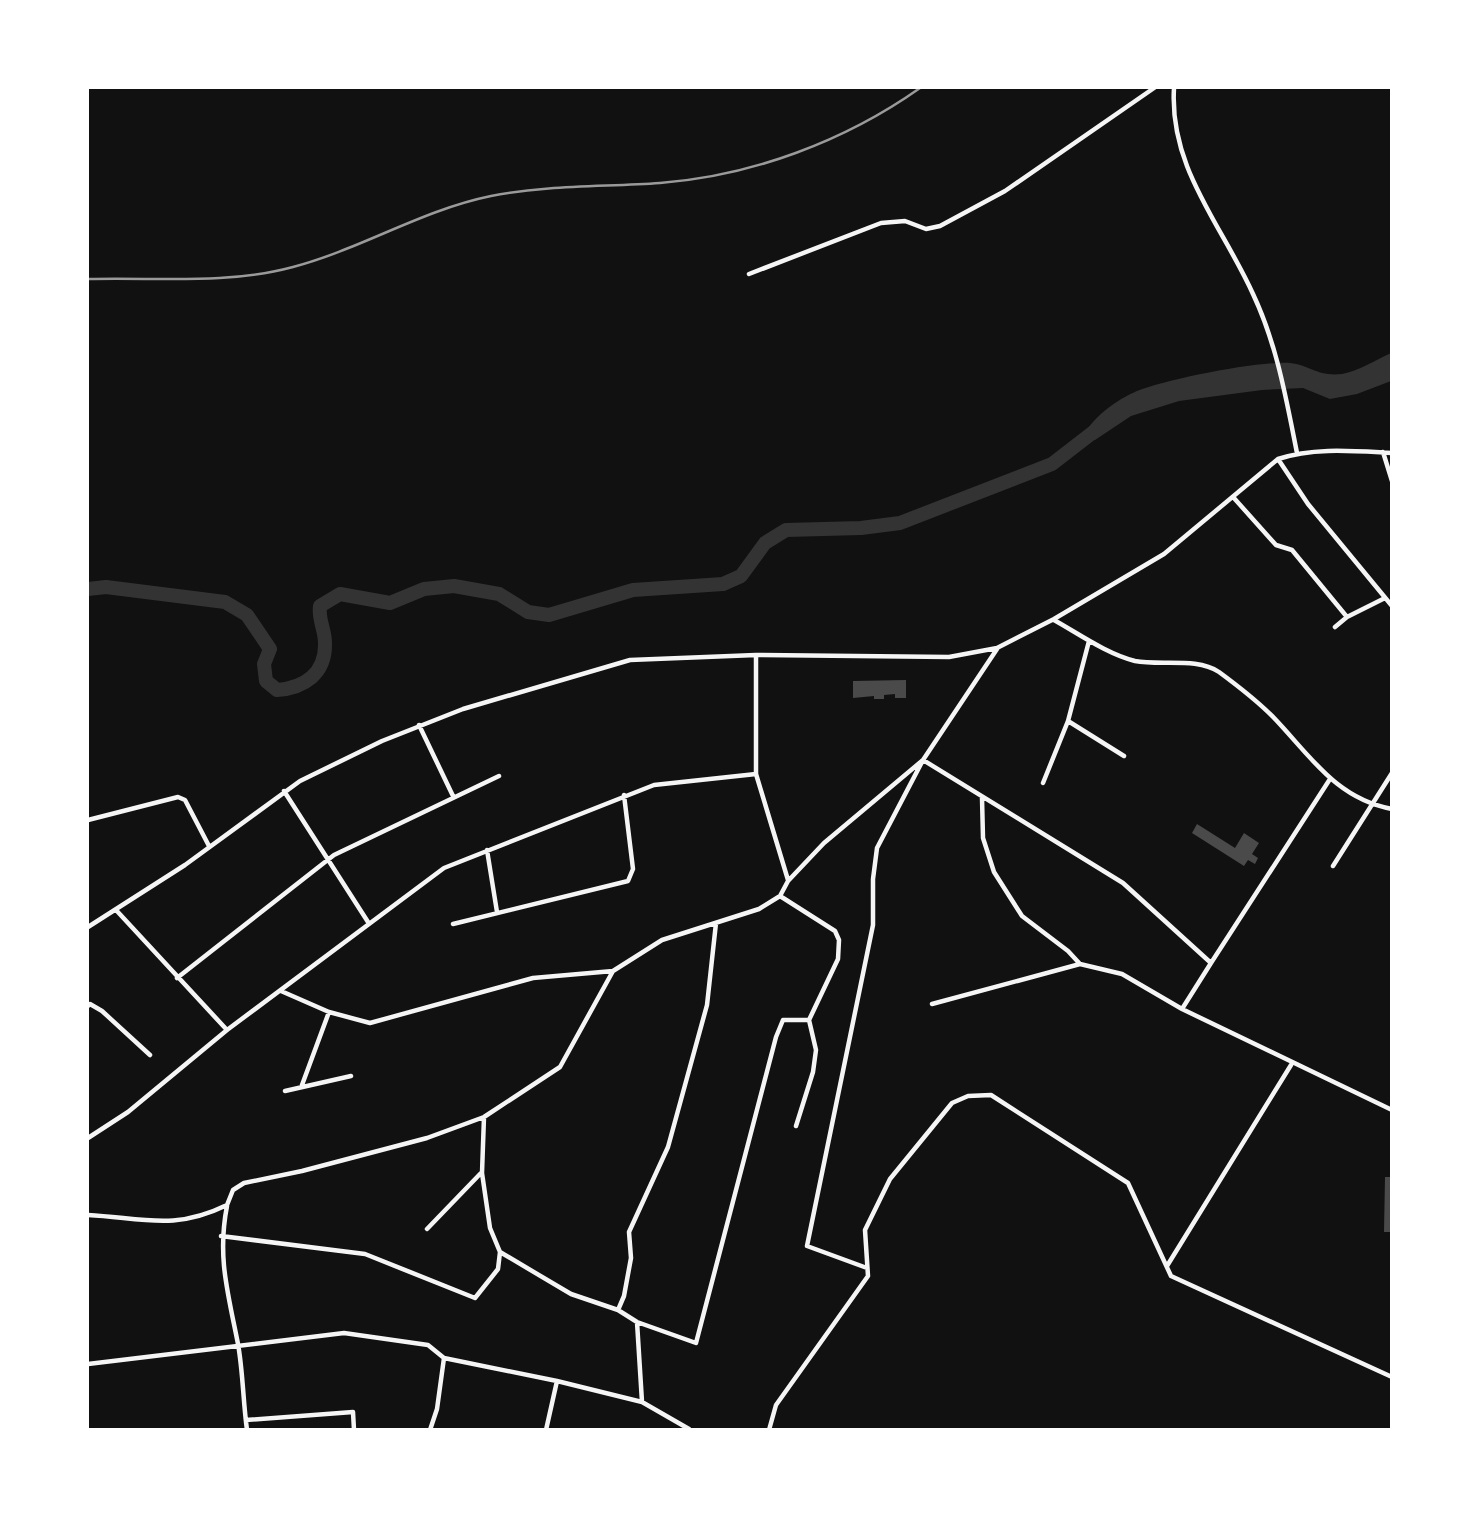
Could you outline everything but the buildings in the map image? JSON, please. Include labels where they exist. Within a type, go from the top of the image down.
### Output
[{"type":"street","points":[[749,274],[881,223],[905,221],[926,229],[940,226],[1005,191],[1154,88]]},
{"type":"street","points":[[1174,88],[1175,124],[1186,168],[1202,204],[1253,293],[1277,354],[1297,453]]},
{"type":"street","points":[[1383,452],[1391,481]]},
{"type":"street","points":[[88,927],[209,846],[284,790],[312,774],[419,725],[619,662],[756,655],[949,657],[998,648],[1054,619],[1164,554],[1278,459],[1297,453],[1391,453]]},
{"type":"street","points":[[1278,459],[1308,504],[1391,606]]},
{"type":"street","points":[[1233,497],[1276,545],[1292,550],[1347,617]]},
{"type":"street","points":[[1335,627],[1347,617],[1385,598]]},
{"type":"street","points":[[1054,619],[1089,640],[1133,660],[1204,666],[1217,671],[1275,719],[1306,757],[1329,779],[1372,805],[1391,809]]},
{"type":"street","points":[[1043,783],[1068,721],[1089,640]]},
{"type":"street","points":[[867,1268],[807,1246],[873,925],[873,879],[877,848],[923,760],[998,648]]},
{"type":"street","points":[[756,655],[756,774],[788,881]]},
{"type":"street","points":[[1068,721],[1124,756]]},
{"type":"street","points":[[419,725],[453,796]]},
{"type":"street","points":[[923,760],[1124,883],[1211,963]]},
{"type":"street","points":[[281,991],[329,1012],[370,1023],[533,978],[613,971],[662,940],[759,909],[780,896],[788,881],[836,833],[923,760]]},
{"type":"street","points":[[1333,866],[1391,773]]},
{"type":"street","points":[[88,1138],[128,1112],[227,1030],[368,922],[444,869],[488,849],[654,785],[756,774]]},
{"type":"street","points":[[177,978],[327,860],[453,796],[499,776]]},
{"type":"street","points":[[1182,1009],[1329,779]]},
{"type":"street","points":[[284,790],[368,922]]},
{"type":"street","points":[[453,924],[628,881],[633,869],[624,795]]},
{"type":"street","points":[[88,820],[178,797],[185,800],[209,846]]},
{"type":"street","points":[[982,797],[983,838],[994,872],[1022,915],[1080,964],[1122,974],[1182,1009],[1291,1065],[1391,1110]]},
{"type":"street","points":[[488,849],[497,912]]},
{"type":"street","points":[[780,896],[835,931],[839,940],[838,959],[809,1020],[816,1050],[813,1072],[796,1126]]},
{"type":"street","points":[[116,909],[227,1030]]},
{"type":"street","points":[[618,1310],[624,1296],[631,1258],[629,1232],[667,1147],[707,1005],[716,923]]},
{"type":"street","points":[[932,1004],[1080,964]]},
{"type":"street","points":[[247,1430],[238,1345],[223,1276],[221,1236],[233,1190],[244,1183],[302,1171],[427,1138],[484,1117],[560,1067],[613,971]]},
{"type":"street","points":[[88,1006],[90,1004],[102,1010],[150,1055]]},
{"type":"street","points":[[302,1085],[329,1012]]},
{"type":"street","points":[[500,1252],[571,1294],[618,1310],[638,1322],[696,1343],[776,1037],[783,1020],[809,1020]]},
{"type":"street","points":[[1167,1267],[1291,1065]]},
{"type":"street","points":[[285,1091],[351,1076]]},
{"type":"street","points":[[769,1430],[776,1405],[868,1276],[865,1230],[890,1179],[952,1103],[968,1096],[991,1095],[1128,1183],[1171,1276],[1391,1377]]},
{"type":"street","points":[[221,1236],[365,1254],[475,1298],[498,1269],[500,1252],[490,1228],[482,1173],[484,1117]]},
{"type":"street","points":[[427,1229],[482,1173]]},
{"type":"street","points":[[88,1215],[173,1222],[202,1217],[227,1205]]},
{"type":"street","points":[[638,1322],[642,1402]]},
{"type":"street","points":[[88,1364],[344,1333],[428,1345],[444,1358],[642,1402],[689,1429]]},
{"type":"street","points":[[430,1430],[437,1409],[444,1358]]},
{"type":"street","points":[[546,1430],[557,1381]]},
{"type":"street","points":[[246,1420],[353,1412],[354,1430]]},
{"type":"shaded area","points":[[1391,353],[1391,381],[1357,394],[1330,399],[1303,388],[1262,390],[1179,401],[1131,416],[1095,440],[1083,440],[1097,417],[1113,404],[1151,386],[1213,372],[1276,363],[1290,363],[1327,374],[1342,374]]},
{"type":"waterway","points":[[88,589],[106,587],[225,602],[247,615],[270,649],[264,664],[266,681],[277,690],[287,689],[312,677],[322,663],[325,643],[320,606],[340,594],[390,603],[424,589],[454,586],[499,594],[528,612],[549,615],[633,590],[723,584],[741,576],[765,543],[786,530],[861,528],[900,523],[1052,464],[1096,430]]},
{"type":"railway","points":[[88,279],[191,279],[268,273],[318,259],[441,210],[491,196],[554,188],[660,183],[729,173],[763,164],[829,140],[891,107],[920,88]]}]
